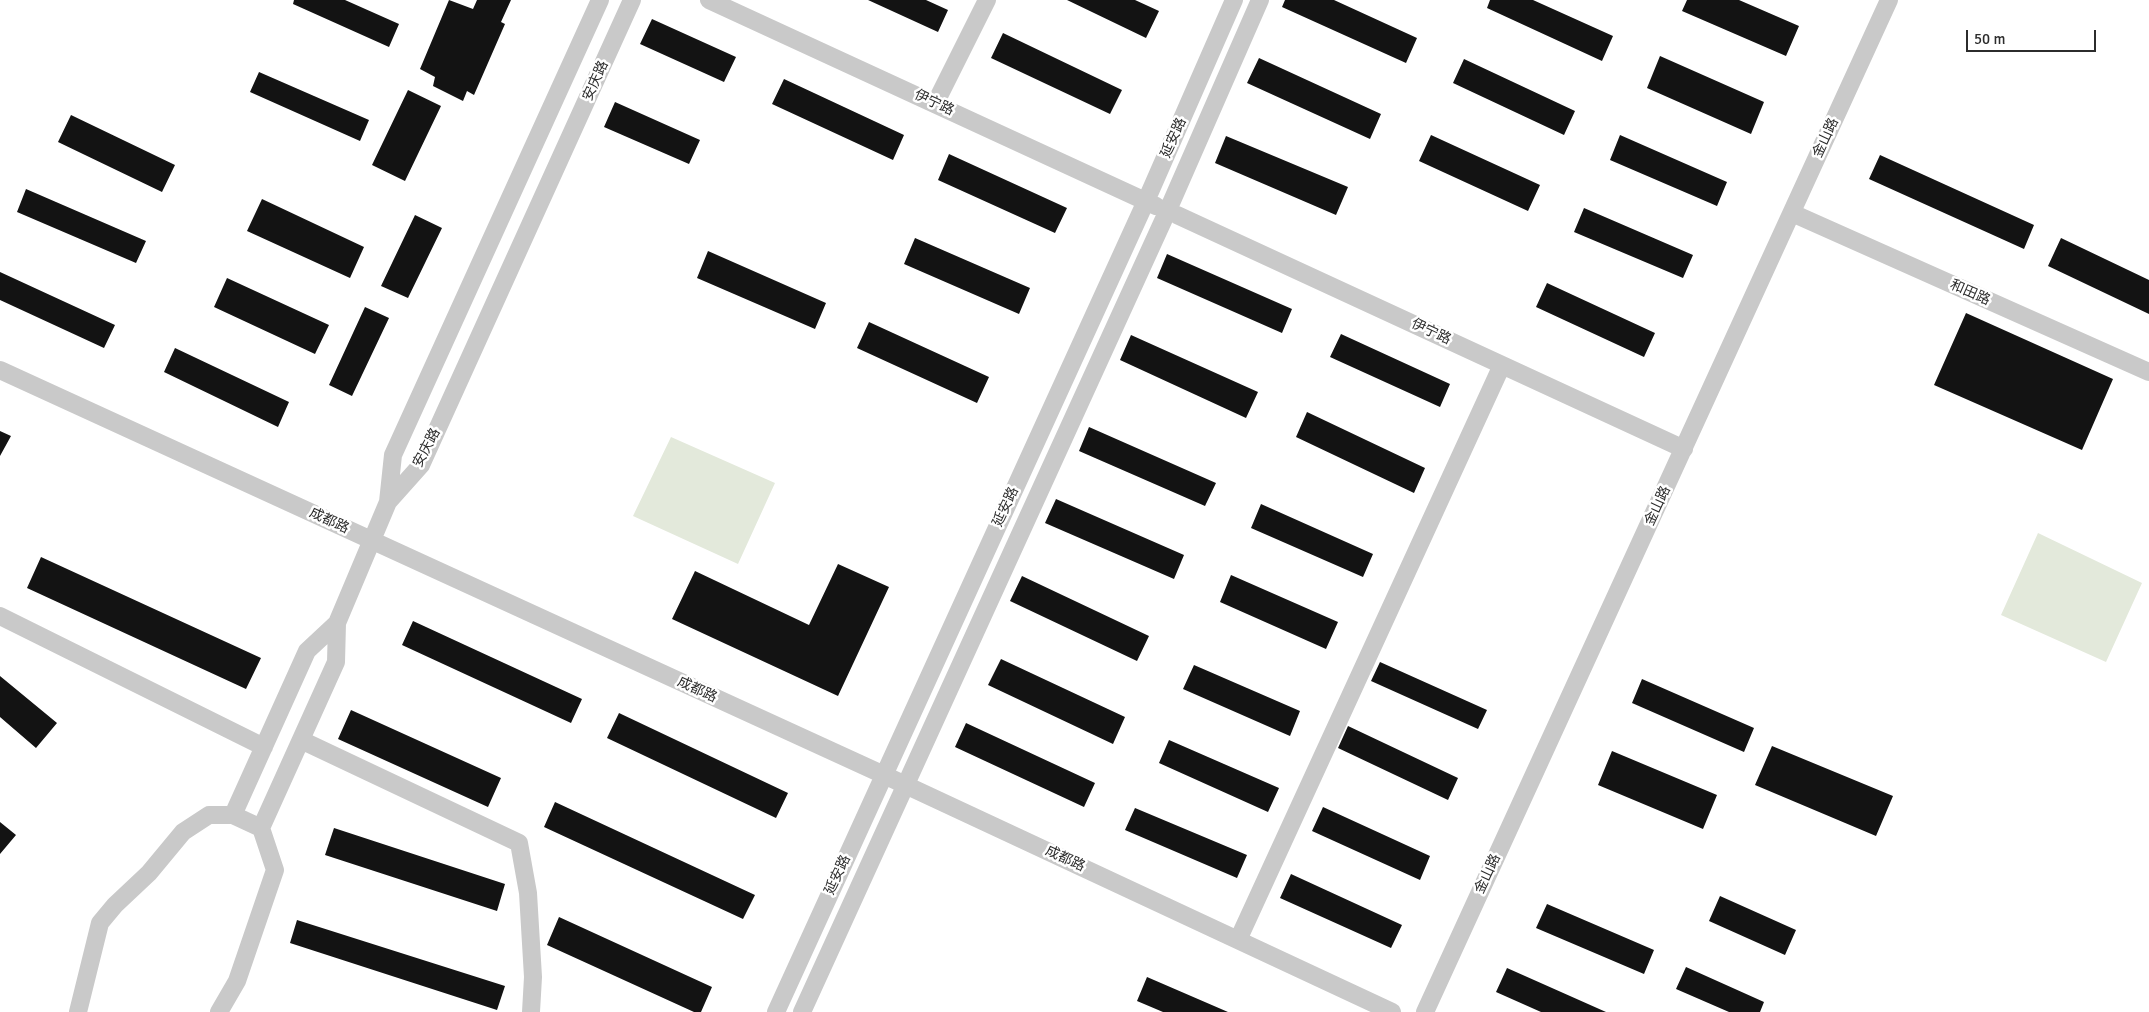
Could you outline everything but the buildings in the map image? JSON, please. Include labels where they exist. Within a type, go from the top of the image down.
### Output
[{"type":"street","name":"安庆路","points":[[388,502],[393,455],[600,0]]},
{"type":"street","name":"安庆路","points":[[388,502],[420,466],[632,0]]},
{"type":"street","name":"伊宁路","points":[[710,0],[1152,204]]},
{"type":"street","points":[[935,104],[987,0]]},
{"type":"street","name":"延安路","points":[[776,1012],[884,775],[1152,204],[1234,0]]},
{"type":"street","name":"延安路","points":[[802,1012],[1168,210],[1260,0]]},
{"type":"street","name":"金山路","points":[[1425,1012],[1889,0]]},
{"type":"street","name":"和田路","points":[[1792,213],[2149,372]]},
{"type":"street","name":"伊宁路","points":[[1177,215],[1684,449]]},
{"type":"street","points":[[1238,940],[1502,365]]},
{"type":"street","name":"成都路","points":[[0,370],[884,775],[1392,1012]]},
{"type":"street","points":[[219,1012],[237,982],[275,870],[261,828],[336,662],[337,623],[388,502]]},
{"type":"street","points":[[0,616],[264,747]]},
{"type":"street","points":[[233,815],[307,651],[337,623]]},
{"type":"street","points":[[300,740],[519,843],[528,893],[533,977],[531,1012]]},
{"type":"street","points":[[78,1012],[100,923],[115,905],[149,872],[183,832],[209,815],[233,815],[261,828]]},
{"type":"shaded area","points":[[671,437],[775,483],[738,564],[633,516]]},
{"type":"shaded area","points":[[2038,533],[2142,583],[2106,662],[2001,615]]}]
